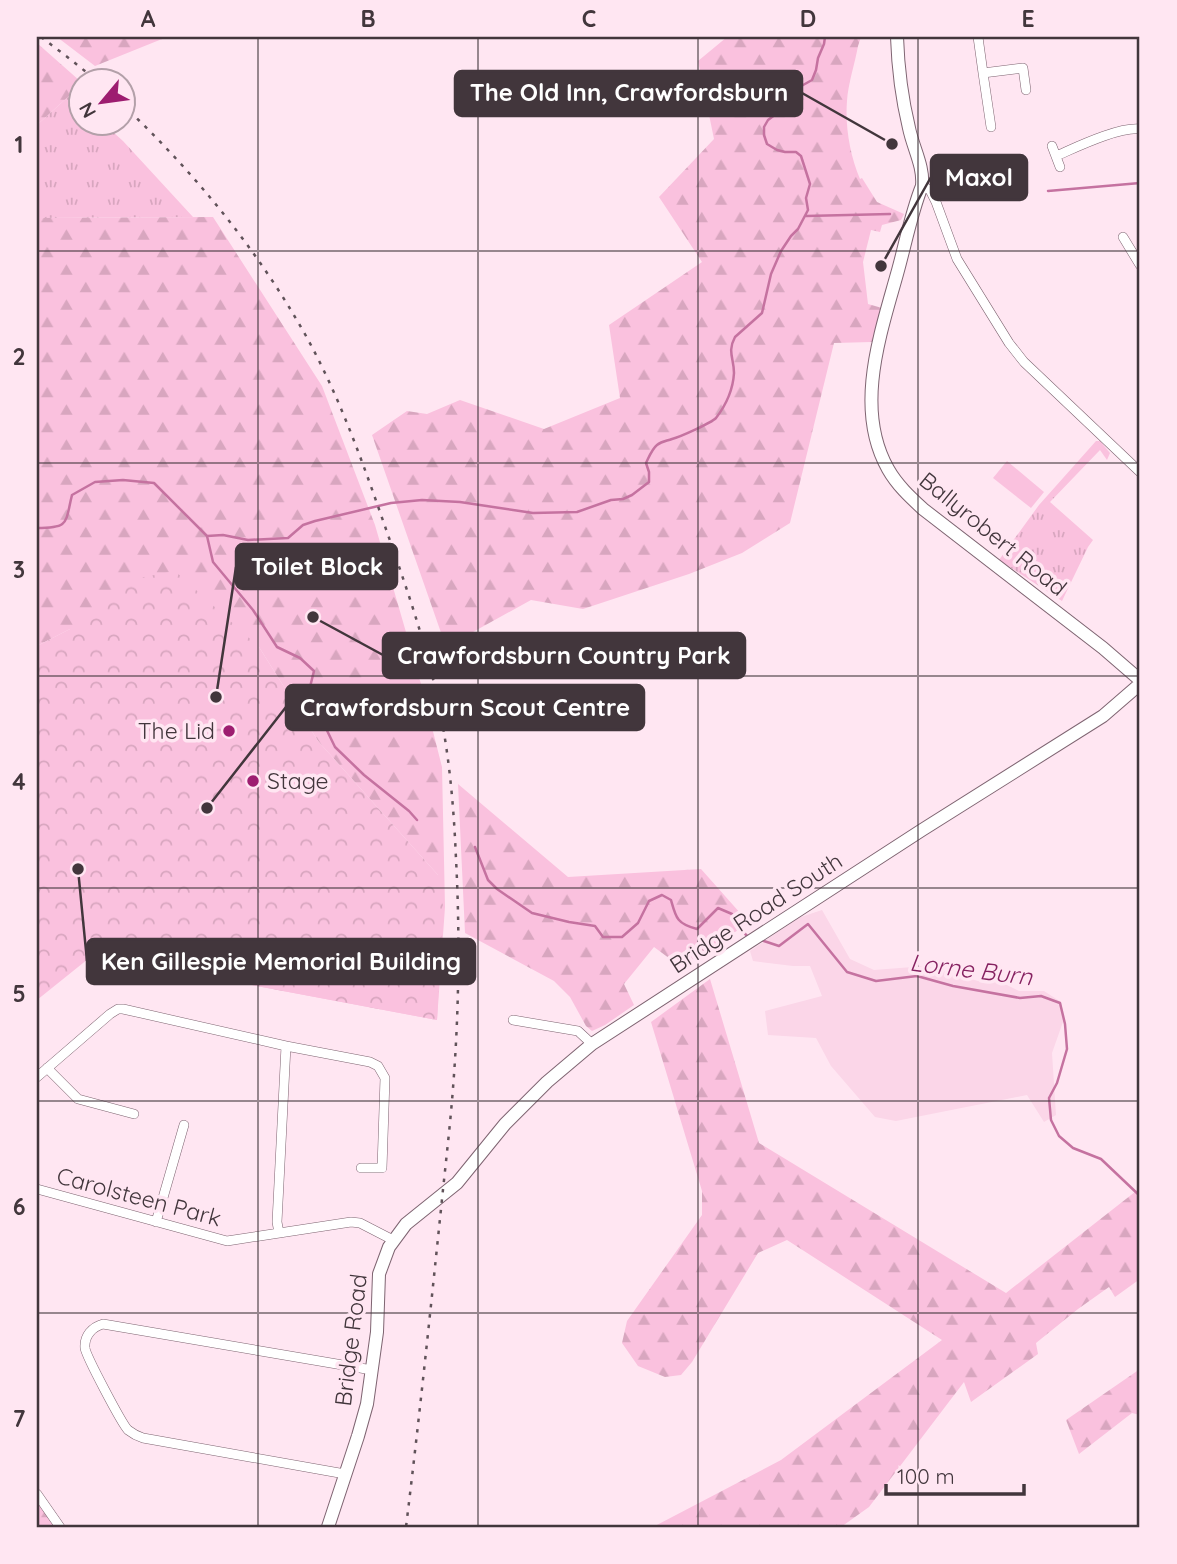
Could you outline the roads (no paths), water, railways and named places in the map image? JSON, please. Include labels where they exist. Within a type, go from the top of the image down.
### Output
[{"type":"street","points":[[897,37],[904,107],[923,175],[922,186],[930,190],[936,202],[957,259],[1009,343],[1024,362],[1140,472]]},
{"type":"street","points":[[978,37],[991,127]]},
{"type":"street","points":[[983,73],[1022,64],[1026,90]]},
{"type":"street","points":[[1056,156],[1085,143],[1134,128],[1140,129]]},
{"type":"street","points":[[1052,146],[1060,167]]},
{"type":"street","name":"Ballyrobert Road","points":[[922,186],[874,363],[872,422],[879,451],[901,488],[923,509],[1103,648],[1140,682]]},
{"type":"street","points":[[1123,237],[1136,248],[1140,265]]},
{"type":"street","name":"Bridge Road South","points":[[422,1211],[457,1182],[505,1124],[547,1082],[592,1044],[1103,716],[1140,682]]},
{"type":"street","points":[[37,1077],[118,1009],[370,1062],[384,1073],[386,1082],[382,1168],[361,1168]]},
{"type":"street","points":[[513,1020],[579,1031],[592,1044]]},
{"type":"street","points":[[279,1233],[277,1222],[286,1046]]},
{"type":"street","points":[[47,1068],[78,1098],[134,1114]]},
{"type":"street","points":[[156,1222],[184,1125]]},
{"type":"street","name":"Carolsteen Park","points":[[37,1189],[227,1241],[351,1222],[360,1223],[393,1240]]},
{"type":"street","name":"Bridge Road","points":[[328,1527],[361,1425],[377,1332],[379,1274],[393,1240],[406,1224],[422,1211]]},
{"type":"street","points":[[345,1474],[134,1434],[124,1424],[87,1354],[86,1340],[93,1328],[103,1324],[372,1370]]},
{"type":"street","points":[[37,1494],[60,1527]]},
{"type":"waterway","points":[[207,536],[223,535],[248,540],[288,538],[303,525],[315,521],[391,503],[422,500],[460,502],[533,513],[577,512],[611,500],[623,499],[649,482],[646,463],[655,447],[708,423],[716,418],[723,408],[731,391],[734,368],[731,351],[735,337],[762,313],[771,274],[781,251],[808,210],[806,198],[810,184],[801,156],[796,152],[777,150],[767,144],[764,127],[796,89],[812,80],[825,37]]},
{"type":"waterway","points":[[1048,191],[1140,183]]},
{"type":"waterway","points":[[806,216],[890,214]]},
{"type":"waterway","name":"Lorne Burn","points":[[37,528],[61,525],[67,518],[72,495],[95,482],[123,480],[154,483],[207,536],[213,562],[253,610],[277,647],[300,658],[314,671],[310,687],[335,747],[417,820]]},
{"type":"waterway","name":"Lorne Burn","points":[[475,847],[488,880],[497,889],[532,913],[595,926],[603,937],[622,937],[638,923],[649,901],[662,895],[671,900],[676,916],[685,925],[697,929],[718,908],[732,914],[748,936]]},
{"type":"waterway","name":"Lorne Burn","points":[[761,940],[779,946],[808,924],[847,972],[876,981],[917,976],[953,986],[1020,998],[1041,996],[1060,1003],[1067,1049],[1057,1083],[1049,1098],[1051,1120],[1059,1136],[1073,1148],[1101,1159],[1140,1196]]},
{"type":"railway","points":[[41,37],[79,66]]},
{"type":"railway","points":[[136,117],[199,185],[246,243],[287,304],[317,357],[356,445],[397,562],[422,638],[441,716],[455,841],[457,1031],[449,1133],[406,1527]]},
{"type":"place","name":"The Old Inn, Crawfordsburn","points":[[892,144]]},
{"type":"place","name":"Maxol","points":[[881,266]]},
{"type":"place","name":"Crawfordsburn Country Park","points":[[313,617]]},
{"type":"place","name":"Toilet Block","points":[[216,697]]},
{"type":"place","name":"The Lid","points":[[229,731]]},
{"type":"place","name":"Stage","points":[[253,781]]},
{"type":"place","name":"Crawfordsburn Scout Centre","points":[[207,808]]},
{"type":"place","name":"Ken Gillespie Memorial Building","points":[[78,869]]}]
